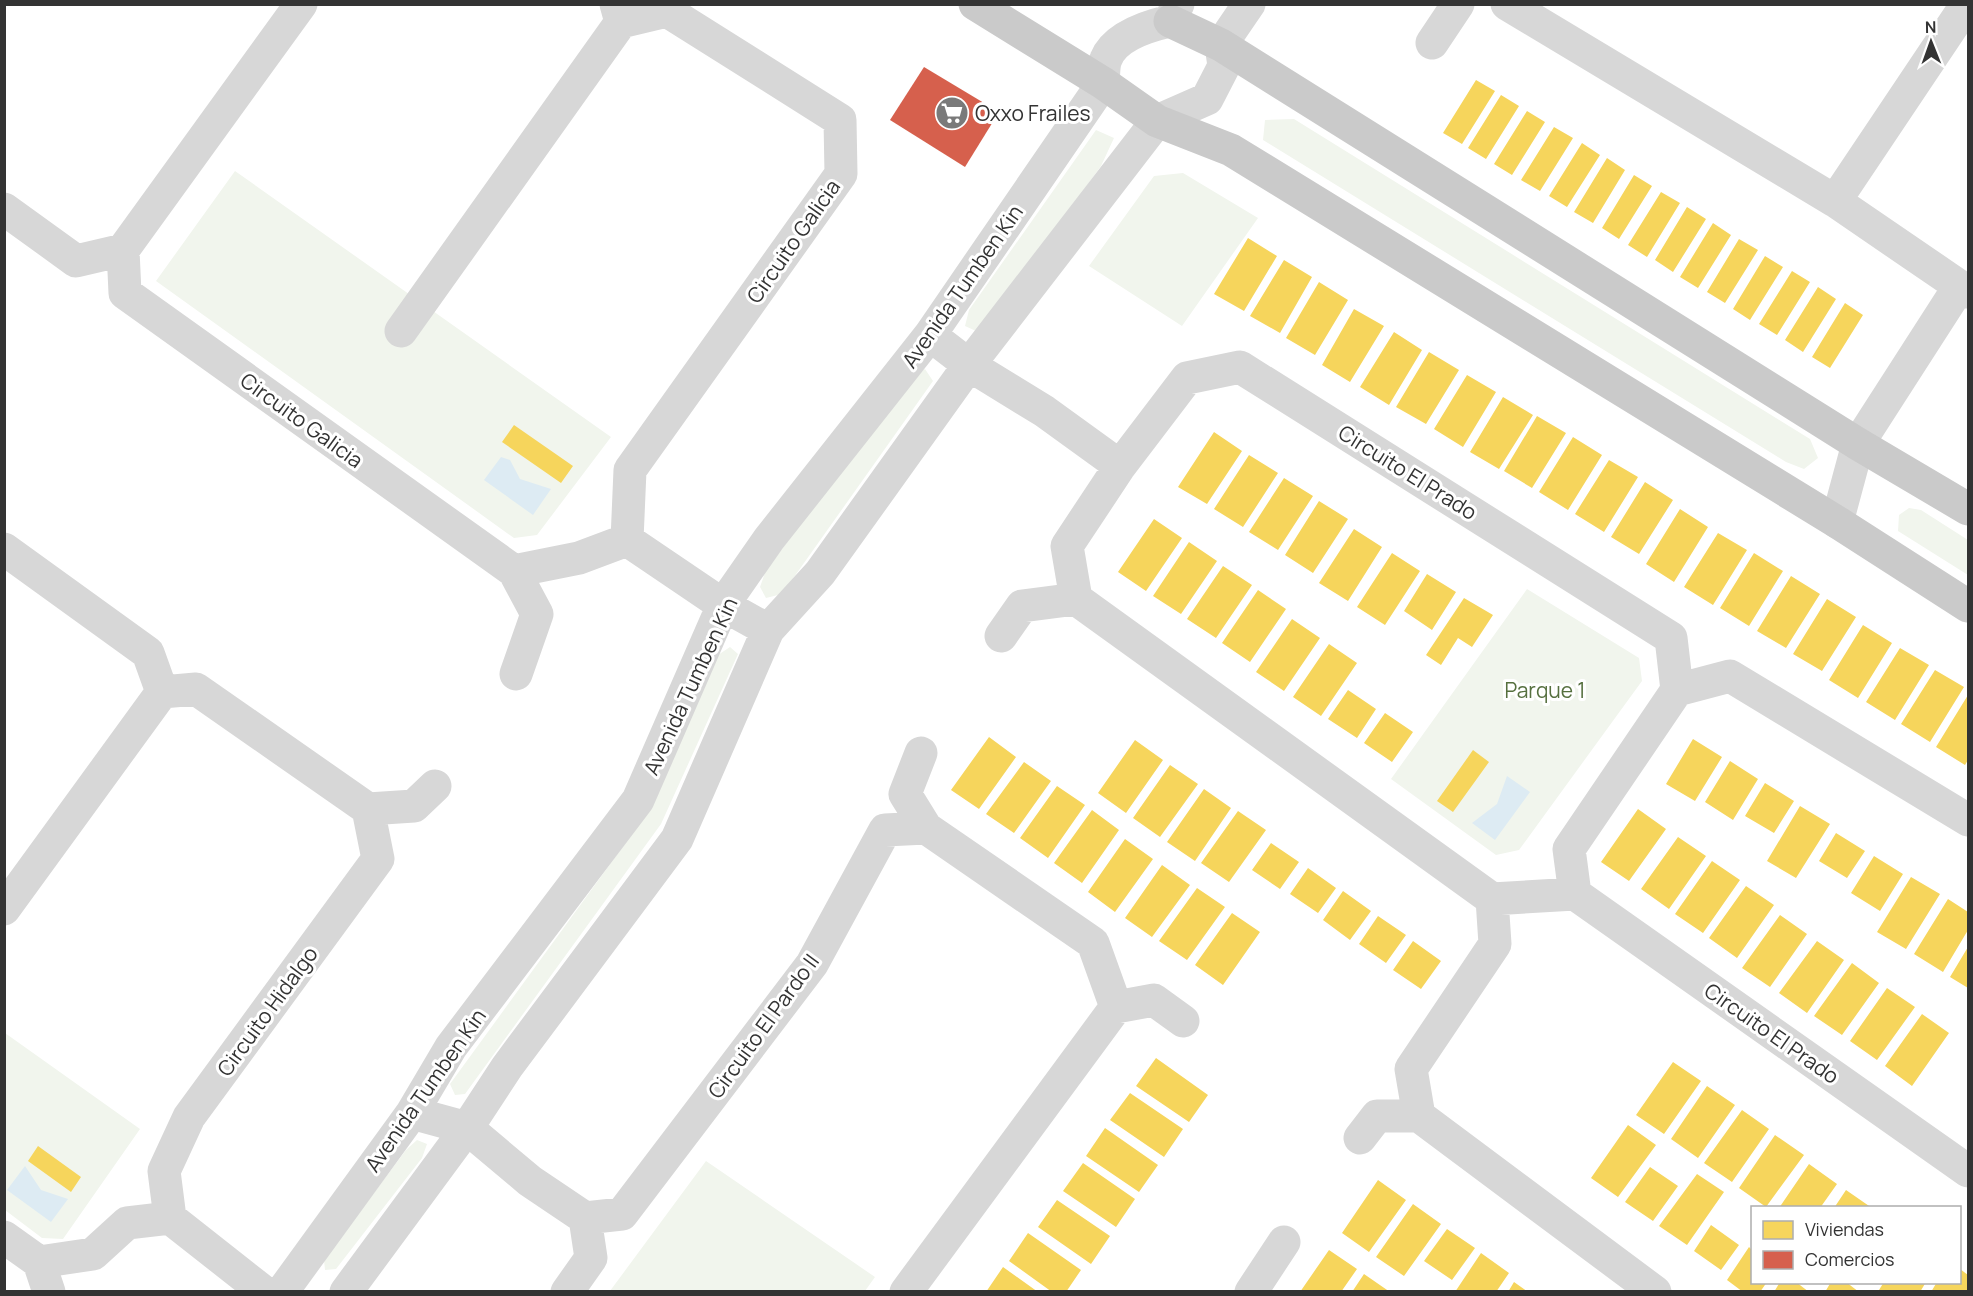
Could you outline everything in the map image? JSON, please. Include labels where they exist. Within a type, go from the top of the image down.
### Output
[{"type":"main road","points":[[975,4],[1103,83],[1157,121],[1231,150],[1837,522],[1968,606]]},
{"type":"main road","points":[[1174,13],[1221,45],[1858,444],[1968,509]]},
{"type":"street","points":[[4,209],[76,261],[123,250],[301,4]]},
{"type":"street","points":[[346,1292],[467,1128],[507,1067],[677,839],[768,630],[820,573],[969,365],[1157,121],[1207,99],[1224,66],[1221,45],[1249,4]]},
{"type":"street","points":[[1432,43],[1458,4]]},
{"type":"street","points":[[1507,4],[1835,201],[1964,290],[1858,444],[1837,522]]},
{"type":"street","points":[[1835,201],[1967,4]]},
{"type":"street","name":"Circuito Galicia","points":[[401,331],[619,14],[667,11],[840,120],[841,174],[630,470],[627,540]]},
{"type":"street","points":[[1103,83],[1106,59],[1123,40],[1174,13]]},
{"type":"street","name":"Avenida Tumben Kin","points":[[282,1292],[412,1113],[451,1047],[638,800],[723,605],[769,539],[930,335],[1103,83]]},
{"type":"street","name":"Circuito Galicia","points":[[123,250],[125,293],[514,571],[537,614],[516,674]]},
{"type":"street","points":[[930,335],[969,365],[1044,411],[1120,466]]},
{"type":"street","name":"Circuito El Prado","points":[[1076,599],[1066,546],[1120,466],[1187,378],[1240,367],[1671,638],[1677,690]]},
{"type":"street","points":[[514,571],[579,558],[627,540],[723,605],[768,630]]},
{"type":"street","points":[[4,549],[148,653],[162,692]]},
{"type":"street","points":[[1001,636],[1022,606],[1076,599],[1492,899],[1575,894],[1569,849],[1677,690],[1730,676],[1968,820]]},
{"type":"street","points":[[4,909],[162,692],[196,689],[368,809],[414,806],[435,786]]},
{"type":"street","points":[[921,753],[905,794],[926,828],[1093,943],[1116,1006]]},
{"type":"street","name":"Circuito Hidalgo","points":[[170,1218],[164,1171],[189,1117],[378,859],[368,809]]},
{"type":"street","name":"Circuito El Pardo II","points":[[585,1218],[622,1214],[812,964],[885,830],[926,828]]},
{"type":"street","name":"Circuito El Prado","points":[[1575,894],[1968,1171]]},
{"type":"street","points":[[1419,1116],[1411,1069],[1495,944],[1492,899]]},
{"type":"street","points":[[906,1292],[1116,1006],[1154,1000],[1183,1021]]},
{"type":"street","points":[[412,1113],[467,1128],[530,1181],[585,1218],[591,1258],[567,1292]]},
{"type":"street","points":[[1360,1138],[1377,1116],[1419,1116],[1655,1292]]},
{"type":"street","points":[[4,1237],[44,1277],[93,1254],[128,1223],[170,1218],[264,1292]]},
{"type":"street","points":[[1251,1292],[1284,1242]]},
{"type":"green space","points":[[1294,119],[1810,439],[1818,458],[1804,469],[1786,462],[1263,140],[1265,120]]},
{"type":"green space","points":[[1096,130],[1114,138],[1101,166],[993,315],[976,331],[965,326],[969,310]]},
{"type":"green space","points":[[235,171],[611,437],[537,535],[514,538],[156,281]]},
{"type":"green space","points":[[1183,173],[1258,218],[1182,326],[1089,266],[1154,176]]},
{"type":"green space","points":[[925,369],[933,381],[782,594],[766,598],[760,587],[766,570],[913,376]]},
{"type":"green space","points":[[1909,508],[1921,510],[1968,540],[1968,575],[1898,531],[1899,515]]},
{"type":"green space","name":"Parque 1","points":[[1527,589],[1639,658],[1642,681],[1519,850],[1496,855],[1391,779]]},
{"type":"green space","points":[[730,647],[738,654],[661,824],[465,1094],[455,1095],[450,1084],[643,819],[718,655]]},
{"type":"green space","points":[[5,1033],[140,1129],[63,1239],[42,1238],[5,1210]]},
{"type":"green space","points":[[417,1140],[427,1144],[422,1158],[336,1269],[325,1270],[324,1260],[406,1150]]},
{"type":"green space","points":[[706,1161],[875,1277],[865,1291],[610,1291]]},
{"type":"shaded area","points":[[501,457],[510,460],[520,479],[551,489],[533,515],[484,480]]},
{"type":"shaded area","points":[[1507,776],[1530,792],[1495,840],[1472,823],[1497,804]]},
{"type":"shaded area","points":[[25,1166],[41,1190],[68,1199],[51,1222],[7,1190]]},
{"type":"building: Viviendas","points":[[1476,80],[1495,91],[1462,144],[1443,133]]},
{"type":"building: Viviendas","points":[[1501,95],[1519,106],[1486,159],[1468,148]]},
{"type":"building: Viviendas","points":[[1527,111],[1545,122],[1512,175],[1494,164]]},
{"type":"building: Viviendas","points":[[1554,127],[1573,138],[1540,191],[1521,180]]},
{"type":"building: Viviendas","points":[[1582,143],[1600,155],[1567,207],[1549,196]]},
{"type":"building: Viviendas","points":[[1607,158],[1625,170],[1593,223],[1574,212]]},
{"type":"building: Viviendas","points":[[1634,175],[1652,186],[1619,239],[1602,228]]},
{"type":"building: Viviendas","points":[[1661,192],[1680,203],[1647,257],[1628,245]]},
{"type":"building: Viviendas","points":[[1687,207],[1706,219],[1673,272],[1655,260]]},
{"type":"building: Viviendas","points":[[1713,223],[1731,235],[1698,288],[1680,277]]},
{"type":"building: Viviendas","points":[[1248,238],[1277,256],[1244,311],[1214,294]]},
{"type":"building: Viviendas","points":[[1739,239],[1758,250],[1725,303],[1707,292]]},
{"type":"building: Viviendas","points":[[1765,256],[1783,267],[1750,320],[1733,309]]},
{"type":"building: Viviendas","points":[[1284,260],[1312,277],[1280,333],[1250,316]]},
{"type":"building: Viviendas","points":[[1792,271],[1810,282],[1777,335],[1759,324]]},
{"type":"building: Viviendas","points":[[1319,282],[1348,300],[1315,355],[1286,338]]},
{"type":"building: Viviendas","points":[[1818,287],[1836,299],[1803,352],[1785,340]]},
{"type":"building: Viviendas","points":[[1845,303],[1863,315],[1830,368],[1812,357]]},
{"type":"building: Viviendas","points":[[1354,309],[1384,326],[1350,382],[1322,365]]},
{"type":"building: Viviendas","points":[[1394,332],[1422,350],[1389,405],[1360,387]]},
{"type":"building: Viviendas","points":[[1429,352],[1459,370],[1426,424],[1396,407]]},
{"type":"building: Viviendas","points":[[1467,375],[1496,392],[1463,447],[1434,429]]},
{"type":"building: Viviendas","points":[[1503,397],[1533,415],[1499,469],[1470,452]]},
{"type":"building: Viviendas","points":[[1537,416],[1566,433],[1532,488],[1504,471]]},
{"type":"building: Viviendas","points":[[514,425],[573,466],[561,483],[502,442]]},
{"type":"building: Viviendas","points":[[1214,432],[1242,451],[1207,504],[1178,487]]},
{"type":"building: Viviendas","points":[[1573,437],[1602,455],[1568,510],[1539,492]]},
{"type":"building: Viviendas","points":[[1249,455],[1278,473],[1243,527],[1214,509]]},
{"type":"building: Viviendas","points":[[1609,460],[1638,477],[1604,532],[1575,514]]},
{"type":"building: Viviendas","points":[[1284,478],[1313,496],[1278,550],[1249,532]]},
{"type":"building: Viviendas","points":[[1645,482],[1673,500],[1639,554],[1611,537]]},
{"type":"building: Viviendas","points":[[1319,501],[1348,519],[1313,573],[1285,555]]},
{"type":"building: Viviendas","points":[[1680,509],[1708,527],[1674,582],[1646,564]]},
{"type":"building: Viviendas","points":[[1154,519],[1182,538],[1146,591],[1118,572]]},
{"type":"building: Viviendas","points":[[1354,529],[1382,547],[1348,601],[1319,583]]},
{"type":"building: Viviendas","points":[[1718,533],[1747,550],[1713,605],[1684,587]]},
{"type":"building: Viviendas","points":[[1189,542],[1217,561],[1181,614],[1153,596]]},
{"type":"building: Viviendas","points":[[1392,553],[1420,571],[1385,625],[1357,607]]},
{"type":"building: Viviendas","points":[[1754,553],[1783,571],[1749,626],[1720,608]]},
{"type":"building: Viviendas","points":[[1223,566],[1252,585],[1216,638],[1187,619]]},
{"type":"building: Viviendas","points":[[1427,574],[1456,592],[1432,630],[1404,611]]},
{"type":"building: Viviendas","points":[[1791,576],[1820,594],[1786,648],[1757,631]]},
{"type":"building: Viviendas","points":[[1258,590],[1286,609],[1250,662],[1222,643]]},
{"type":"building: Viviendas","points":[[1464,598],[1493,615],[1472,647],[1458,638],[1441,665],[1426,655]]},
{"type":"building: Viviendas","points":[[1827,599],[1856,617],[1822,671],[1793,654]]},
{"type":"building: Viviendas","points":[[1292,619],[1320,638],[1284,691],[1256,672]]},
{"type":"building: Viviendas","points":[[1863,625],[1892,643],[1858,698],[1829,680]]},
{"type":"building: Viviendas","points":[[1329,644],[1357,663],[1321,716],[1293,697]]},
{"type":"building: Viviendas","points":[[1900,648],[1929,665],[1895,720],[1866,702]]},
{"type":"building: Viviendas","points":[[1935,670],[1964,687],[1930,742],[1901,724]]},
{"type":"building: Viviendas","points":[[1348,690],[1376,709],[1357,738],[1328,719]]},
{"type":"building: Viviendas","points":[[1968,695],[1968,760],[1965,765],[1936,747]]},
{"type":"building: Viviendas","points":[[1385,713],[1413,732],[1392,762],[1364,743]]},
{"type":"building: Viviendas","points":[[989,737],[1016,757],[979,809],[951,790]]},
{"type":"building: Viviendas","points":[[1693,739],[1722,757],[1695,801],[1666,784]]},
{"type":"building: Viviendas","points":[[1135,740],[1163,760],[1126,813],[1098,793]]},
{"type":"building: Viviendas","points":[[1473,750],[1489,762],[1453,812],[1437,801]]},
{"type":"building: Viviendas","points":[[1730,761],[1758,779],[1733,820],[1705,802]]},
{"type":"building: Viviendas","points":[[1024,762],[1051,781],[1014,833],[986,814]]},
{"type":"building: Viviendas","points":[[1170,765],[1198,784],[1160,837],[1133,818]]},
{"type":"building: Viviendas","points":[[1765,783],[1794,801],[1774,833],[1745,816]]},
{"type":"building: Viviendas","points":[[1057,786],[1085,805],[1048,858],[1020,838]]},
{"type":"building: Viviendas","points":[[1204,789],[1231,808],[1195,861],[1167,842]]},
{"type":"building: Viviendas","points":[[1800,806],[1830,824],[1796,878],[1767,861]]},
{"type":"building: Viviendas","points":[[1638,809],[1666,829],[1629,881],[1601,862]]},
{"type":"building: Viviendas","points":[[1092,810],[1119,830],[1082,883],[1054,863]]},
{"type":"building: Viviendas","points":[[1238,811],[1266,830],[1229,882],[1201,863]]},
{"type":"building: Viviendas","points":[[1836,833],[1865,851],[1847,878],[1819,861]]},
{"type":"building: Viviendas","points":[[1678,837],[1706,856],[1669,909],[1641,889]]},
{"type":"building: Viviendas","points":[[1125,839],[1153,859],[1115,912],[1088,892]]},
{"type":"building: Viviendas","points":[[1271,843],[1299,862],[1280,889],[1252,870]]},
{"type":"building: Viviendas","points":[[1874,856],[1903,874],[1880,911],[1851,893]]},
{"type":"building: Viviendas","points":[[1712,861],[1740,880],[1703,933],[1675,914]]},
{"type":"building: Viviendas","points":[[1162,865],[1190,885],[1152,937],[1125,918]]},
{"type":"building: Viviendas","points":[[1308,868],[1336,888],[1318,913],[1290,894]]},
{"type":"building: Viviendas","points":[[1911,877],[1940,894],[1906,949],[1877,932]]},
{"type":"building: Viviendas","points":[[1746,886],[1774,905],[1737,958],[1709,938]]},
{"type":"building: Viviendas","points":[[1197,888],[1225,907],[1187,960],[1159,941]]},
{"type":"building: Viviendas","points":[[1343,891],[1371,911],[1350,940],[1323,920]]},
{"type":"building: Viviendas","points":[[1948,899],[1968,912],[1968,930],[1943,972],[1914,954]]},
{"type":"building: Viviendas","points":[[1232,913],[1260,932],[1223,985],[1195,965]]},
{"type":"building: Viviendas","points":[[1780,915],[1807,934],[1770,987],[1742,968]]},
{"type":"building: Viviendas","points":[[1378,916],[1406,935],[1386,963],[1359,944]]},
{"type":"building: Viviendas","points":[[1413,941],[1441,961],[1421,989],[1393,970]]},
{"type":"building: Viviendas","points":[[1817,941],[1844,960],[1807,1013],[1779,993]]},
{"type":"building: Viviendas","points":[[1968,947],[1968,988],[1950,977]]},
{"type":"building: Viviendas","points":[[1852,963],[1879,983],[1842,1035],[1814,1016]]},
{"type":"building: Viviendas","points":[[1887,988],[1915,1007],[1877,1060],[1850,1041]]},
{"type":"building: Viviendas","points":[[1922,1014],[1949,1033],[1912,1086],[1885,1066]]},
{"type":"building: Viviendas","points":[[1156,1058],[1208,1095],[1189,1122],[1136,1086]]},
{"type":"building: Viviendas","points":[[1673,1062],[1701,1081],[1664,1134],[1636,1115]]},
{"type":"building: Viviendas","points":[[1707,1086],[1735,1105],[1698,1158],[1671,1139]]},
{"type":"building: Viviendas","points":[[1130,1093],[1183,1129],[1164,1157],[1110,1120]]},
{"type":"building: Viviendas","points":[[1742,1110],[1769,1129],[1732,1182],[1704,1163]]},
{"type":"building: Viviendas","points":[[1628,1125],[1656,1145],[1618,1197],[1591,1178]]},
{"type":"building: Viviendas","points":[[1105,1128],[1158,1165],[1139,1192],[1086,1156]]},
{"type":"building: Viviendas","points":[[1775,1135],[1804,1155],[1767,1206],[1739,1188]]},
{"type":"building: Viviendas","points":[[38,1146],[81,1177],[71,1192],[28,1161]]},
{"type":"building: Viviendas","points":[[1083,1163],[1135,1199],[1116,1227],[1063,1191]]},
{"type":"building: Viviendas","points":[[1809,1164],[1837,1184],[1821,1206],[1780,1206]]},
{"type":"building: Viviendas","points":[[1650,1167],[1678,1186],[1653,1221],[1625,1202]]},
{"type":"building: Viviendas","points":[[1697,1174],[1724,1192],[1687,1245],[1659,1226]]},
{"type":"building: Viviendas","points":[[1378,1180],[1406,1200],[1369,1252],[1342,1233]]},
{"type":"building: Viviendas","points":[[1846,1190],[1869,1206],[1835,1206]]},
{"type":"building: Viviendas","points":[[1057,1200],[1110,1236],[1091,1264],[1038,1227]]},
{"type":"building: Viviendas","points":[[1413,1204],[1441,1224],[1404,1276],[1376,1257]]},
{"type":"building: Viviendas","points":[[1711,1225],[1739,1245],[1721,1270],[1694,1251]]},
{"type":"building: Viviendas","points":[[1447,1229],[1475,1248],[1452,1280],[1424,1261]]},
{"type":"building: Viviendas","points":[[1028,1233],[1081,1270],[1066,1292],[1052,1292],[1009,1261]]},
{"type":"building: Viviendas","points":[[1749,1247],[1751,1249],[1751,1284],[1766,1284],[1760,1292],[1743,1292],[1727,1280]]},
{"type":"building: Viviendas","points":[[1329,1250],[1357,1269],[1341,1292],[1300,1292]]},
{"type":"building: Viviendas","points":[[1481,1253],[1509,1273],[1496,1292],[1455,1292]]},
{"type":"building: Viviendas","points":[[1003,1267],[1038,1292],[986,1292]]},
{"type":"building: Viviendas","points":[[1961,1270],[1968,1275],[1968,1292],[1931,1292],[1936,1284],[1961,1284]]},
{"type":"building: Viviendas","points":[[1364,1274],[1390,1292],[1352,1292]]},
{"type":"building: Viviendas","points":[[1514,1282],[1528,1292],[1508,1292]]},
{"type":"building: Viviendas","points":[[1779,1284],[1799,1284],[1809,1292],[1774,1292]]},
{"type":"building: Viviendas","points":[[1830,1284],[1849,1284],[1859,1292],[1825,1292]]},
{"type":"building: Viviendas","points":[[1883,1284],[1925,1284],[1920,1292],[1882,1292],[1879,1290]]},
{"type":"building: Comercios","points":[[924,67],[999,112],[965,167],[890,120]]},
{"type":"place","name":"Oxxo Frailes","points":[[952,113]]}]
